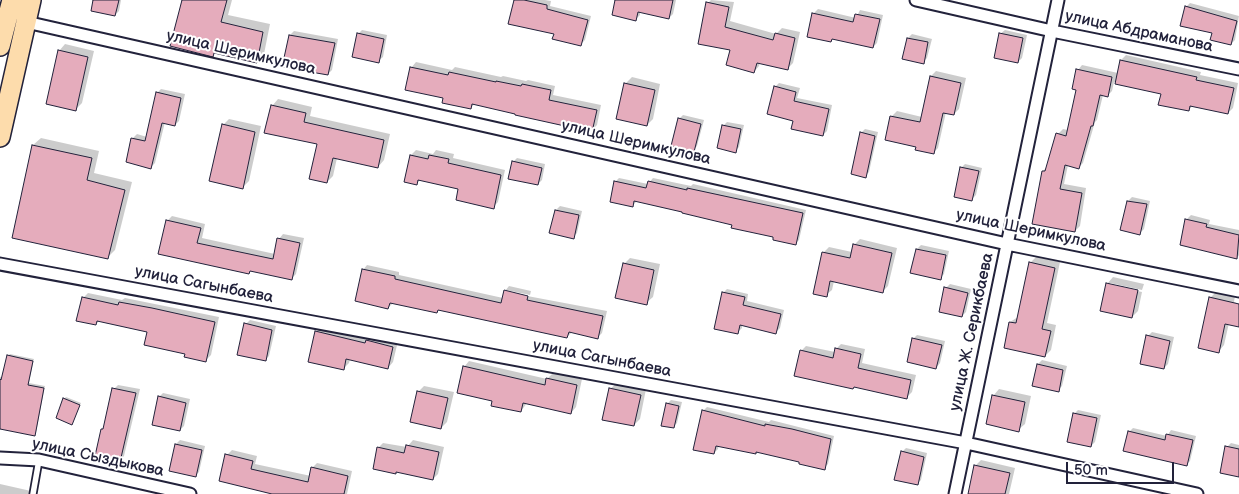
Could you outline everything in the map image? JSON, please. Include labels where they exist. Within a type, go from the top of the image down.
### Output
[{"type":"highway","points":[[0,46],[12,0]]},
{"type":"highway","points":[[0,137],[31,0]]},
{"type":"street","name":"улица Абдраманова","points":[[916,0],[1052,31],[1239,69]]},
{"type":"street","name":"улица Ж. Серикбаева","points":[[955,494],[1058,0]]},
{"type":"street","name":"улица Шеримкулова","points":[[26,22],[1007,244],[1239,291]]},
{"type":"street","name":"улица Сагынбаева","points":[[0,264],[966,443],[1197,494]]},
{"type":"street","name":"улица Сыздыкова","points":[[0,458],[39,460],[190,494]]},
{"type":"lane","points":[[33,494],[39,460]]},
{"type":"building","points":[[93,0],[119,0],[115,16],[91,11]]},
{"type":"building","points":[[182,0],[227,0],[221,22],[263,32],[257,63],[214,53],[213,57],[170,46]]},
{"type":"building","points":[[514,0],[547,5],[547,9],[588,20],[581,46],[552,39],[554,34],[508,24]]},
{"type":"building","points":[[615,0],[673,0],[669,19],[638,12],[636,21],[612,15]]},
{"type":"building","points":[[706,2],[729,7],[725,27],[773,40],[775,33],[795,38],[788,70],[757,63],[754,73],[726,65],[730,50],[698,44]]},
{"type":"building","points":[[1185,6],[1237,21],[1231,45],[1210,40],[1212,33],[1180,26]]},
{"type":"building","points":[[812,13],[853,22],[855,14],[880,19],[873,48],[832,39],[831,42],[807,37]]},
{"type":"building","points":[[357,33],[384,39],[379,63],[352,57]]},
{"type":"building","points":[[999,33],[1023,38],[1018,63],[994,58]]},
{"type":"building","points":[[289,35],[335,43],[328,75],[282,67]]},
{"type":"building","points":[[907,38],[928,42],[924,64],[902,59]]},
{"type":"building","points":[[58,50],[88,57],[76,111],[46,104]]},
{"type":"building","points":[[1120,60],[1197,77],[1196,80],[1234,88],[1228,114],[1190,106],[1189,111],[1158,105],[1161,94],[1115,84]]},
{"type":"building","points":[[410,67],[448,75],[449,72],[496,82],[521,86],[522,84],[551,90],[549,100],[597,110],[592,132],[472,104],[471,109],[442,103],[443,98],[405,90]]},
{"type":"building","points":[[1076,69],[1112,77],[1108,97],[1100,95],[1093,126],[1091,126],[1079,169],[1065,165],[1060,189],[1082,193],[1075,232],[1032,224],[1042,171],[1045,171],[1056,133],[1066,136],[1076,90],[1072,89]]},
{"type":"building","points":[[930,76],[961,83],[954,115],[943,113],[934,154],[915,150],[916,147],[885,140],[890,116],[920,122]]},
{"type":"building","points":[[624,83],[655,90],[647,126],[616,119]]},
{"type":"building","points":[[774,86],[796,92],[794,101],[829,109],[823,136],[791,129],[793,121],[767,114]]},
{"type":"building","points":[[156,92],[181,98],[175,126],[162,123],[151,169],[126,162],[131,138],[145,141]]},
{"type":"building","points":[[271,105],[306,113],[304,122],[384,140],[378,168],[333,158],[327,183],[309,179],[317,144],[264,133]]},
{"type":"building","points":[[678,118],[701,124],[694,152],[671,146]]},
{"type":"building","points":[[222,124],[255,132],[243,189],[209,181]]},
{"type":"building","points":[[722,125],[741,129],[736,153],[717,148]]},
{"type":"building","points":[[860,132],[875,136],[866,178],[851,174]]},
{"type":"building","points":[[32,145],[92,158],[87,180],[125,190],[108,259],[12,238]]},
{"type":"building","points":[[410,155],[428,159],[429,155],[449,159],[448,163],[501,175],[494,209],[456,200],[458,189],[418,180],[417,185],[404,182]]},
{"type":"building","points":[[512,161],[542,168],[538,185],[508,179]]},
{"type":"building","points":[[960,167],[979,171],[972,201],[954,197]]},
{"type":"building","points":[[614,181],[646,188],[648,181],[803,213],[796,245],[773,240],[773,237],[731,228],[732,225],[682,212],[634,201],[633,207],[610,202]]},
{"type":"building","points":[[1127,201],[1147,204],[1140,235],[1120,230]]},
{"type":"building","points":[[555,210],[579,215],[574,239],[549,233]]},
{"type":"building","points":[[1185,219],[1207,224],[1206,227],[1239,235],[1237,259],[1180,245]]},
{"type":"building","points":[[166,220],[201,228],[197,243],[273,259],[277,238],[300,243],[292,280],[250,271],[249,274],[158,254]]},
{"type":"building","points":[[853,244],[892,253],[883,293],[830,281],[827,297],[813,294],[822,252],[850,258]]},
{"type":"building","points":[[916,249],[946,255],[941,280],[910,273]]},
{"type":"building","points":[[1029,262],[1055,268],[1042,329],[1051,331],[1045,357],[1004,348],[1009,322],[1016,323]]},
{"type":"building","points":[[623,263],[654,270],[647,305],[615,298]]},
{"type":"building","points":[[362,269],[395,276],[395,279],[501,303],[504,290],[528,296],[527,300],[603,316],[598,339],[569,332],[567,338],[438,310],[437,313],[390,303],[388,309],[355,301]]},
{"type":"building","points":[[1106,283],[1138,290],[1132,318],[1100,311]]},
{"type":"building","points":[[944,287],[968,293],[962,317],[939,312]]},
{"type":"building","points":[[722,292],[745,297],[743,305],[781,314],[776,334],[740,325],[738,334],[714,329]]},
{"type":"building","points":[[82,297],[118,305],[119,302],[152,308],[215,322],[206,362],[184,357],[185,354],[144,345],[147,332],[97,321],[96,325],[76,321]]},
{"type":"building","points":[[1209,297],[1239,304],[1239,327],[1225,324],[1219,353],[1198,348]]},
{"type":"building","points":[[244,323],[272,330],[266,361],[237,355]]},
{"type":"building","points":[[315,331],[365,343],[366,340],[393,347],[388,369],[346,359],[344,370],[308,362]]},
{"type":"building","points":[[1146,335],[1170,341],[1164,369],[1140,364]]},
{"type":"building","points":[[912,338],[942,345],[936,369],[907,362]]},
{"type":"building","points":[[835,348],[861,354],[858,368],[911,380],[907,399],[794,376],[800,350],[833,358]]},
{"type":"building","points":[[7,355],[33,361],[28,385],[44,388],[35,436],[0,429],[0,379]]},
{"type":"building","points":[[1037,364],[1063,370],[1059,392],[1032,386]]},
{"type":"building","points":[[463,366],[545,385],[546,378],[577,385],[571,414],[523,403],[521,412],[491,406],[492,401],[457,393]]},
{"type":"building","points":[[112,388],[136,393],[120,462],[95,456]]},
{"type":"building","points":[[609,388],[641,395],[634,426],[602,420]]},
{"type":"building","points":[[417,391],[448,398],[441,429],[410,422]]},
{"type":"building","points":[[992,395],[1025,402],[1019,432],[986,424]]},
{"type":"building","points":[[158,396],[186,403],[180,431],[152,425]]},
{"type":"building","points":[[63,398],[80,405],[72,425],[56,418]]},
{"type":"building","points":[[666,403],[679,406],[674,428],[661,426]]},
{"type":"building","points":[[702,410],[765,426],[765,424],[792,429],[831,439],[825,470],[756,452],[756,454],[716,446],[714,454],[693,450]]},
{"type":"building","points":[[1073,413],[1097,418],[1091,447],[1067,442]]},
{"type":"building","points":[[1128,431],[1165,440],[1166,434],[1193,440],[1187,466],[1123,451]]},
{"type":"building","points":[[175,444],[202,450],[196,477],[169,471]]},
{"type":"building","points":[[406,445],[439,452],[433,480],[373,469],[377,447],[404,453]]},
{"type":"building","points":[[1225,446],[1239,449],[1239,477],[1220,473]]},
{"type":"building","points":[[901,451],[924,457],[918,485],[894,480]]},
{"type":"building","points":[[225,454],[253,461],[251,469],[308,482],[311,467],[348,476],[344,494],[272,494],[219,481]]},
{"type":"building","points":[[974,465],[1010,473],[1005,494],[968,494]]}]
